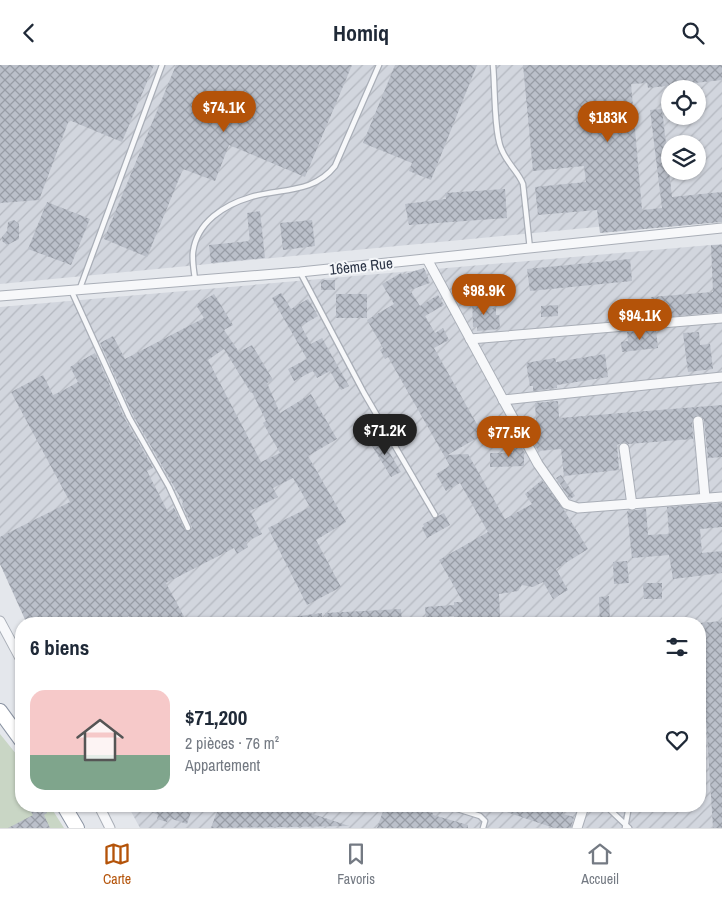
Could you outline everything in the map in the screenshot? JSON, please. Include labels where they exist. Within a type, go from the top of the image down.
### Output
[{"type":"highway","points":[[0,711],[15,732]]},
{"type":"highway","points":[[68,812],[77,828]]},
{"type":"street","name":"16ème Rue","points":[[0,295],[300,272],[722,228]]},
{"type":"street","points":[[427,259],[538,464],[566,504],[578,508],[722,497]]},
{"type":"street","points":[[470,339],[722,318]]},
{"type":"street","points":[[503,399],[722,377]]},
{"type":"street","points":[[698,421],[705,498]]},
{"type":"street","points":[[624,448],[632,505]]},
{"type":"street","points":[[0,621],[15,649]]},
{"type":"street","points":[[102,812],[110,828]]},
{"type":"street","points":[[577,828],[582,812]]},
{"type":"lane","points":[[162,65],[75,289],[129,417],[169,487],[188,528]]},
{"type":"lane","points":[[195,279],[193,253],[200,230],[219,210],[251,197],[288,192],[312,185],[327,176],[335,166],[380,65]]},
{"type":"lane","points":[[493,65],[500,145],[507,163],[521,177],[530,249]]},
{"type":"lane","points":[[300,272],[364,393],[435,515]]},
{"type":"lane","points":[[467,812],[480,816],[484,821],[483,828]]},
{"type":"lane","points":[[612,812],[627,827]]},
{"type":"lane","points":[[627,827],[628,812]]},
{"type":"shaded area","points":[[0,65],[722,65],[722,215],[0,284]]},
{"type":"shaded area","points":[[722,244],[722,828],[140,828],[131,812],[706,812],[706,617],[28,617],[0,562],[0,307]]},
{"type":"green space","points":[[0,734],[15,753],[15,812],[54,812],[64,828],[0,828]]},
{"type":"building","points":[[0,65],[154,65],[122,142],[69,120],[39,200],[0,203]]},
{"type":"building","points":[[176,65],[352,65],[305,177],[229,145],[215,181],[183,169],[147,257],[104,239]]},
{"type":"building","points":[[395,65],[477,65],[431,180],[409,171],[412,163],[363,143]]},
{"type":"building","points":[[523,65],[722,65],[722,80],[706,82],[706,80],[661,80],[661,87],[648,88],[647,83],[631,84],[642,210],[662,208],[650,110],[661,109],[661,125],[664,125],[665,135],[661,135],[661,180],[670,180],[672,197],[722,192],[722,222],[600,233],[597,210],[538,215],[535,187],[586,182],[584,166],[533,171]]},
{"type":"building","points":[[505,189],[507,218],[409,225],[405,204],[446,199],[445,193]]},
{"type":"building","points":[[47,202],[90,219],[71,265],[28,249]]},
{"type":"building","points":[[260,211],[265,258],[211,263],[209,245],[250,241],[247,213]]},
{"type":"building","points":[[14,220],[19,224],[19,239],[7,245],[2,241],[2,237],[7,231],[8,222]]},
{"type":"building","points":[[312,220],[315,246],[283,250],[280,223]]},
{"type":"building","points":[[711,245],[722,245],[722,312],[653,318],[651,297],[713,292]]},
{"type":"building","points":[[630,259],[632,281],[530,291],[527,269]]},
{"type":"building","points":[[424,268],[430,283],[410,290],[420,306],[438,295],[444,305],[425,316],[435,333],[443,328],[449,340],[434,348],[483,435],[447,455],[468,454],[505,519],[532,504],[525,494],[542,480],[564,510],[588,549],[556,569],[568,590],[553,599],[543,582],[533,587],[522,585],[518,591],[499,594],[500,617],[426,617],[425,607],[454,605],[454,602],[463,602],[439,560],[488,532],[460,483],[446,491],[436,474],[450,466],[388,357],[385,359],[380,350],[383,348],[367,320],[394,304],[382,284],[401,273],[402,275]]},
{"type":"building","points":[[321,280],[335,280],[335,290],[321,290]]},
{"type":"building","points":[[281,293],[291,309],[308,299],[318,316],[301,326],[311,344],[322,338],[349,386],[341,390],[330,371],[317,378],[313,371],[294,381],[288,369],[307,359],[272,298]]},
{"type":"building","points":[[214,294],[233,325],[224,330],[239,352],[252,345],[273,380],[267,383],[280,413],[311,394],[337,439],[308,456],[346,522],[316,540],[341,587],[307,605],[268,528],[310,507],[293,478],[273,488],[278,497],[250,511],[262,534],[246,542],[248,547],[237,554],[234,548],[166,583],[184,617],[24,617],[0,564],[0,537],[70,502],[11,392],[43,375],[53,395],[64,390],[78,382],[70,367],[95,353],[125,419],[153,468],[147,471],[168,512],[174,508],[185,530],[190,531],[192,527],[182,504],[183,502],[133,415],[100,343],[113,336],[125,359],[204,318],[196,305]],"holes":[[[224,349],[252,392],[266,421],[263,423],[280,453],[261,462],[208,360]]]},
{"type":"building","points":[[336,294],[367,294],[367,318],[336,318]]},
{"type":"building","points":[[485,297],[486,309],[496,308],[496,315],[499,315],[500,329],[477,331],[477,327],[473,327],[472,298]]},
{"type":"building","points":[[558,305],[558,316],[541,317],[541,306]]},
{"type":"building","points":[[656,330],[658,348],[622,352],[621,342],[628,341],[627,332]]},
{"type":"building","points":[[699,332],[700,345],[710,344],[713,369],[688,372],[683,333]]},
{"type":"building","points":[[605,354],[608,377],[533,391],[533,386],[530,386],[526,363],[555,358],[556,362]]},
{"type":"building","points":[[558,401],[559,418],[722,405],[722,457],[708,458],[704,420],[701,416],[697,415],[692,422],[695,459],[693,439],[628,444],[624,442],[617,445],[619,470],[564,476],[561,449],[538,451],[531,438],[530,422],[536,421],[535,403]]},
{"type":"building","points":[[379,435],[401,472],[391,477],[369,441]]},
{"type":"building","points":[[519,442],[524,452],[524,466],[490,467],[490,453],[513,453],[512,443]]},
{"type":"building","points":[[561,475],[575,496],[570,499],[556,478]]},
{"type":"building","points":[[722,503],[722,527],[700,529],[702,553],[722,551],[722,573],[673,579],[669,555],[632,558],[627,511],[646,509],[648,535],[669,534],[667,507]]},
{"type":"building","points":[[444,513],[450,525],[427,538],[422,528],[423,524]]},
{"type":"building","points":[[627,561],[629,583],[614,584],[613,562]]},
{"type":"building","points":[[643,583],[662,583],[662,599],[644,599]]},
{"type":"building","points":[[609,596],[610,617],[600,617],[599,597]]},
{"type":"building","points":[[401,609],[402,617],[325,617],[325,613]]},
{"type":"building","points":[[322,613],[322,617],[292,617]]},
{"type":"building","points":[[722,621],[722,828],[713,828],[706,718],[706,622]]},
{"type":"building","points":[[31,812],[46,812],[44,815],[50,828],[8,828],[33,815]]},
{"type":"building","points":[[151,812],[191,812],[187,824],[169,818],[167,822],[157,819],[158,815]]},
{"type":"building","points":[[217,812],[307,812],[349,826],[211,828]]},
{"type":"building","points":[[383,812],[429,812],[433,813],[433,815],[468,825],[468,828],[377,828]]},
{"type":"building","points":[[507,812],[564,812],[563,814],[574,817],[571,828],[554,828]]}]
